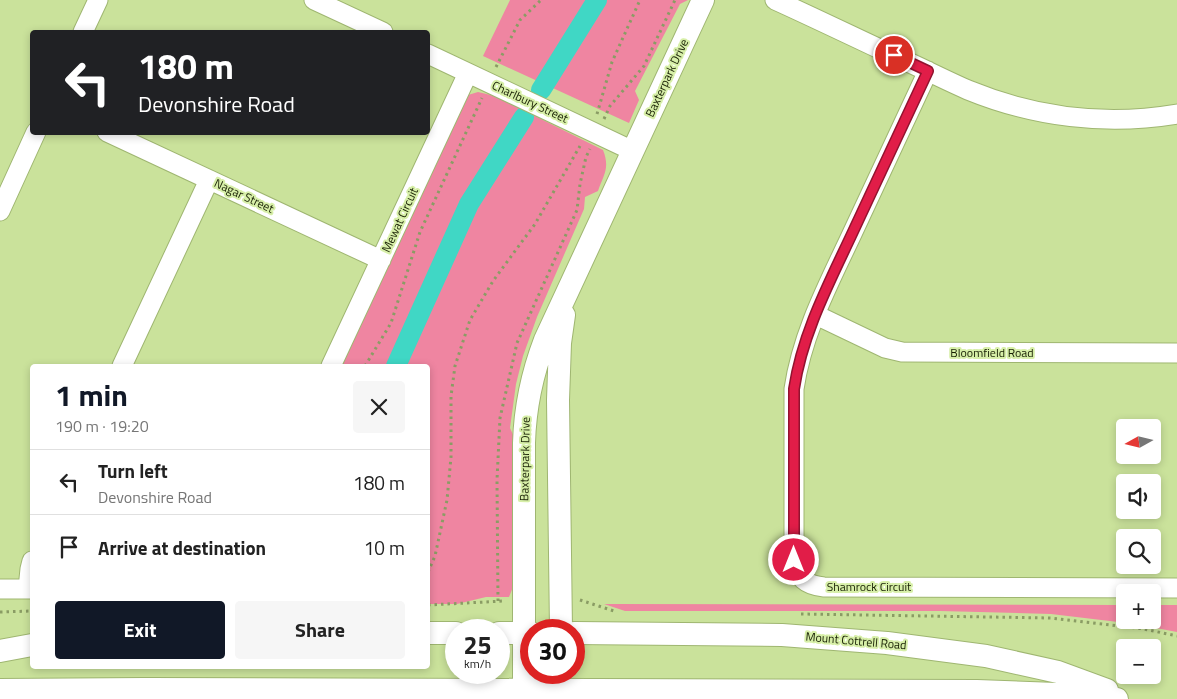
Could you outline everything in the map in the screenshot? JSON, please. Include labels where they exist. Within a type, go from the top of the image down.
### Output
[{"type":"street","points":[[84,30],[98,0]]},
{"type":"street","points":[[314,0],[379,30]]},
{"type":"street","name":"Baxterpark Drive","points":[[526,619],[524,601],[524,443],[528,400],[537,361],[703,0]]},
{"type":"street","points":[[775,0],[928,71],[1009,104],[1052,114],[1092,119],[1158,117],[1177,114]]},
{"type":"street","name":"Charlbury Street","points":[[430,55],[633,151]]},
{"type":"street","name":"Shamrock Circuit","points":[[928,71],[803,345],[794,389],[794,560],[796,570],[803,580],[813,586],[824,587],[1177,588]]},
{"type":"street","name":"Mewat Circuit","points":[[332,364],[468,73]]},
{"type":"street","points":[[0,211],[35,135]]},
{"type":"street","name":"Nagar Street","points":[[113,135],[381,260]]},
{"type":"street","points":[[123,364],[209,180]]},
{"type":"street","name":"Baxterpark Drive","points":[[561,619],[558,400],[560,343],[568,292]]},
{"type":"street","name":"Bloomfield Road","points":[[816,315],[885,348],[902,352],[1177,353]]},
{"type":"street","points":[[0,589],[30,589],[30,569]]},
{"type":"street","points":[[430,633],[445,633]]},
{"type":"street","name":"Mount Cottrell Road","points":[[585,633],[782,635],[887,643],[986,656],[1058,672],[1130,699]]},
{"type":"street","points":[[0,651],[30,645]]},
{"type":"street","points":[[585,682],[977,691],[1056,694],[1117,699]]},
{"type":"street","name":"Baxterpark Drive","points":[[524,684],[524,690]]},
{"type":"street","points":[[0,690],[524,690],[549,684]]},
{"type":"path","points":[[366,364],[391,323],[420,232],[489,83],[520,20],[541,0]]},
{"type":"path","points":[[430,567],[435,556],[447,500],[451,457],[451,396],[455,366],[470,320],[493,281],[535,224],[597,115],[612,62],[640,0]]},
{"type":"path","points":[[562,601],[580,600],[625,614]]},
{"type":"path","points":[[430,606],[524,601]]},
{"type":"path","points":[[0,612],[30,611]]},
{"type":"path","points":[[799,614],[1051,618],[1144,629],[1177,636]]},
{"type":"shaded area","points":[[510,0],[688,0],[680,4],[635,91],[639,100],[629,123],[483,56]]},
{"type":"shaded area","points":[[478,92],[495,96],[603,150],[606,166],[598,191],[585,197],[584,209],[537,317],[523,356],[516,384],[510,428],[515,439],[515,563],[513,587],[509,597],[486,597],[457,604],[430,604],[430,364],[339,364],[468,95]]},
{"type":"shaded area","points":[[604,604],[1116,605],[1116,622],[1051,614],[940,611],[625,611]]},
{"type":"shaded area","points":[[1161,605],[1177,605],[1177,632],[1161,629]]},
{"type":"waterway","points":[[541,90],[597,0]]},
{"type":"waterway","points":[[397,364],[469,204],[524,117]]},
{"type":"route","points":[[794,560],[794,389],[803,345],[827,287],[928,71],[894,55]]}]
